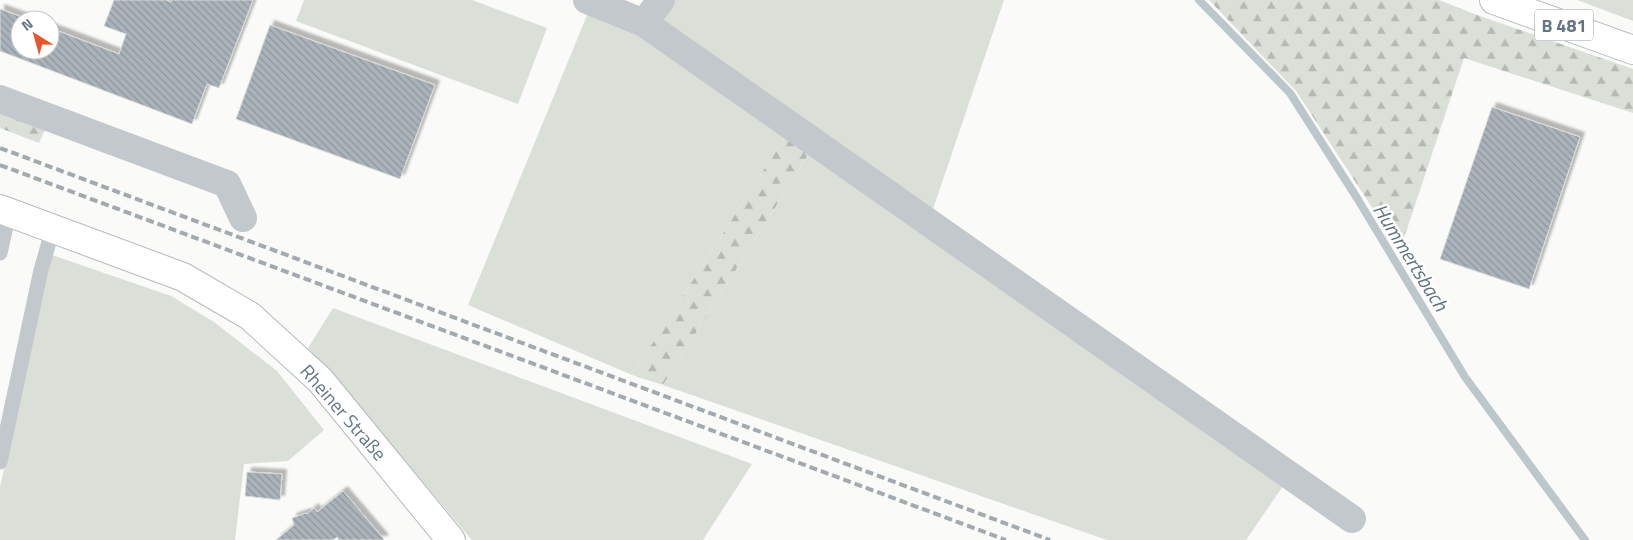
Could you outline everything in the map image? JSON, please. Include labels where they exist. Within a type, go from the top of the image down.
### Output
[{"type":"street","points":[[587,0],[644,23],[1352,519]]},
{"type":"street","points":[[644,23],[661,0]]},
{"type":"street","name":"B 481","points":[[1494,0],[1633,50]]},
{"type":"street","points":[[0,99],[227,184],[243,218]]},
{"type":"street","name":"Rheiner Straße","points":[[5,211],[182,277],[250,316],[320,380],[452,540]]},
{"type":"lane","points":[[0,253],[5,211]]},
{"type":"lane","points":[[0,462],[41,270],[52,228]]},
{"type":"green space","points":[[304,0],[472,0],[547,28],[518,104],[296,21]]},
{"type":"green space","points":[[669,0],[1004,0],[931,215],[653,22]]},
{"type":"green space","points":[[1209,0],[1439,0],[1633,69],[1633,113],[1464,58],[1400,250],[1296,91]]},
{"type":"green space","points":[[1577,0],[1633,0],[1633,21]]},
{"type":"green space","points":[[590,8],[644,32],[788,132],[632,375],[468,305]]},
{"type":"green space","points":[[0,106],[47,125],[39,143],[0,128]]},
{"type":"green space","points":[[788,132],[812,149],[663,385],[632,375]]},
{"type":"green space","points":[[812,149],[1285,483],[1246,540],[1107,540],[663,385]]},
{"type":"green space","points":[[52,255],[171,296],[214,322],[277,371],[324,430],[288,461],[244,464],[235,540],[0,540],[0,487]]},
{"type":"green space","points":[[333,308],[752,464],[703,540],[472,540],[308,348]]},
{"type":"building","points":[[114,0],[166,0],[171,2],[172,0],[253,0],[219,88],[207,84],[192,124],[24,60],[60,60],[60,32],[119,54],[126,34],[104,26]]},
{"type":"building","points":[[0,9],[10,13],[10,55],[0,51]]},
{"type":"building","points":[[270,25],[435,85],[400,179],[236,119]]},
{"type":"building","points":[[1492,107],[1580,137],[1529,289],[1440,259]]},
{"type":"building","points":[[247,472],[282,474],[280,500],[245,496]]},
{"type":"building","points":[[343,491],[383,540],[339,540],[337,537],[333,540],[276,540],[294,525],[292,518],[307,514],[314,508],[317,512]]},
{"type":"waterway","name":"Hummertsbach","points":[[1199,0],[1290,93],[1357,198],[1465,377],[1585,540]]},
{"type":"railway","points":[[0,148],[1050,540]]},
{"type":"railway","points":[[0,165],[1006,540]]}]
